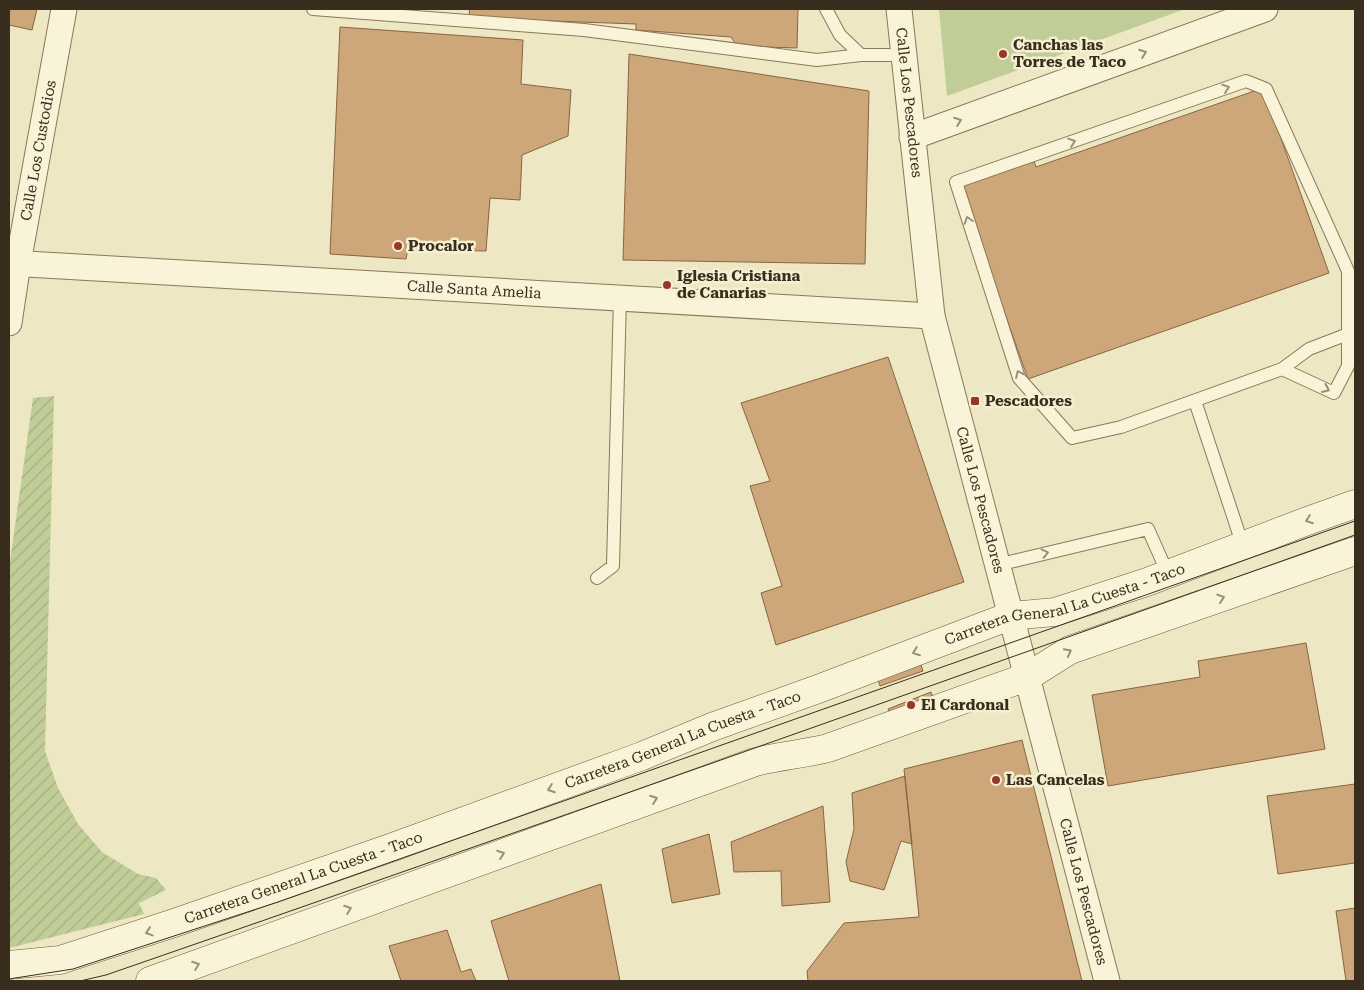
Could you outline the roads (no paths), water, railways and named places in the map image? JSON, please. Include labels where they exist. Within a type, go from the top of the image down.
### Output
[{"type":"main road","name":"Carretera General La Cuesta - Taco","points":[[9,965],[60,960],[174,923],[384,851],[642,756],[712,727],[1010,616],[1055,612],[1168,574],[1355,504]]},
{"type":"main road","points":[[150,981],[755,762],[783,755],[809,753],[828,748],[1026,677],[1070,650],[1355,551]]},
{"type":"street","name":"Calle Los Custodios","points":[[9,323],[13,263],[64,9]]},
{"type":"street","name":"Calle Los Pescadores","points":[[899,9],[932,316],[1107,981]]},
{"type":"street","points":[[912,137],[1265,9]]},
{"type":"street","name":"Calle Santa Amelia","points":[[13,263],[932,316]]},
{"type":"lane","points":[[313,9],[584,30],[817,60],[861,55],[903,55]]},
{"type":"lane","points":[[826,9],[840,35],[861,55]]},
{"type":"lane","points":[[1282,369],[1334,393],[1348,366],[1348,334],[1348,271],[1266,88],[1246,81],[956,182],[1019,378],[1072,438],[1121,427],[1282,369],[1309,349],[1348,334]]},
{"type":"lane","points":[[597,578],[613,566],[620,297]]},
{"type":"lane","points":[[1195,401],[1243,546]]},
{"type":"lane","points":[[997,565],[1148,529],[1168,574]]},
{"type":"tram line","points":[[9,979],[73,969],[278,902],[1355,521]]},
{"type":"tram line","points":[[80,981],[106,975],[419,866],[1355,535]]},
{"type":"place","name":"Canchas las Torres de Taco","points":[[1003,54]]},
{"type":"place","name":"Procalor","points":[[398,246]]},
{"type":"place","name":"Iglesia Cristiana de Canarias","points":[[667,285]]},
{"type":"place","name":"Pescadores","points":[[975,401]]},
{"type":"place","name":"El Cardonal","points":[[911,705]]},
{"type":"place","name":"Las Cancelas","points":[[996,780]]}]
